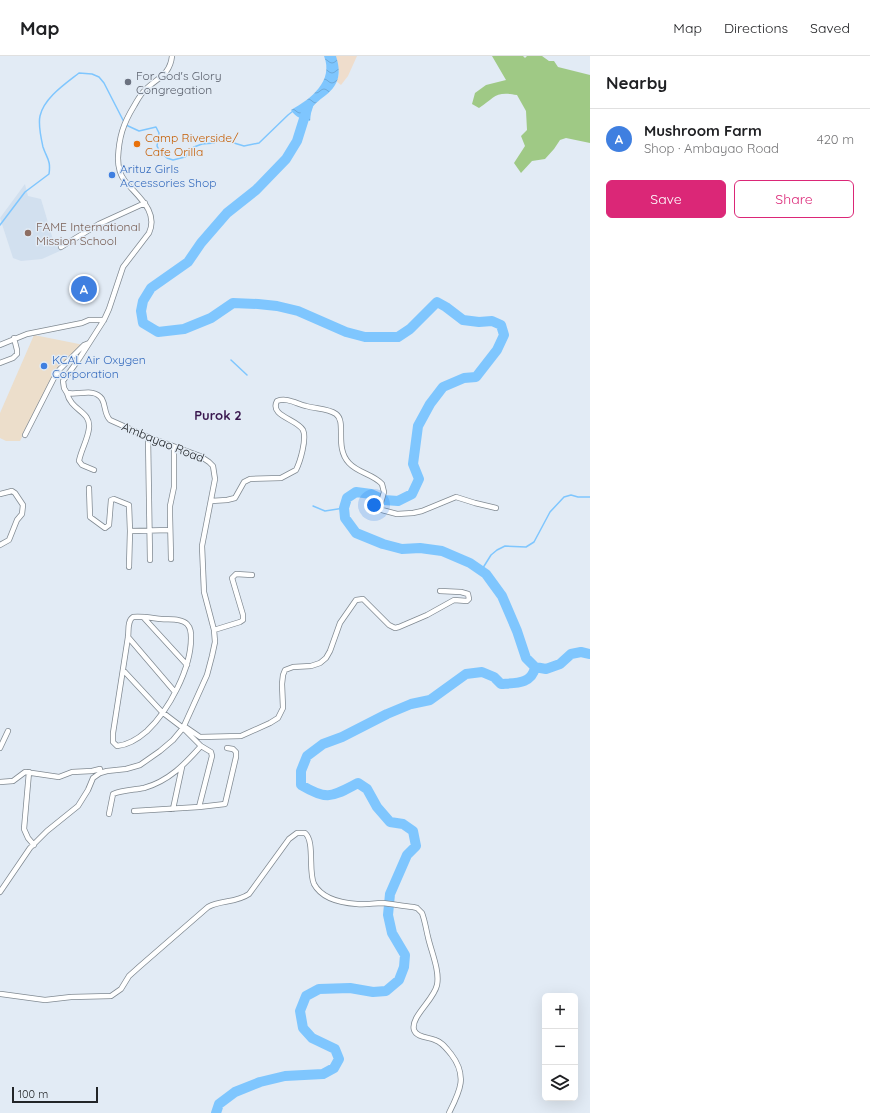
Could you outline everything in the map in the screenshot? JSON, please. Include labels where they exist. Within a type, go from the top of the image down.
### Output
[{"type":"street","points":[[94,470],[82,465],[79,461],[89,429],[89,420],[68,400],[63,381],[104,320],[123,267],[152,228],[149,210],[145,203],[125,181],[120,173],[118,165],[119,143],[122,128],[126,119],[144,91],[168,71],[172,56]]},
{"type":"street","points":[[61,247],[99,224],[145,203]]},
{"type":"street","points":[[0,345],[14,338],[90,320],[104,320]]},
{"type":"street","points":[[0,363],[13,358],[17,354],[14,338]]},
{"type":"street","points":[[25,435],[60,369],[84,345],[89,343]]},
{"type":"street","name":"Ambayao Road","points":[[0,892],[34,844],[78,806],[88,790],[93,778],[100,773],[107,771],[126,770],[140,765],[173,740],[183,727],[207,675],[214,649],[214,630],[204,592],[202,558],[204,530],[215,479],[213,466],[200,456],[123,427],[110,420],[107,416],[103,402],[98,395],[89,393],[72,395],[67,393]]},
{"type":"street","points":[[211,501],[235,498],[244,482],[250,479],[281,478],[296,470],[305,438],[304,432],[295,422],[280,414],[276,408],[275,404],[277,401],[284,399],[336,414],[341,422],[340,445],[344,457],[355,468],[379,480],[382,484],[384,492],[380,506],[382,510],[397,514],[413,513],[422,511],[456,497],[496,508]]},
{"type":"street","points":[[148,437],[150,560]]},
{"type":"street","points":[[171,559],[170,506],[174,487],[174,447]]},
{"type":"street","points":[[89,488],[90,514],[92,519],[105,528],[108,528],[109,525],[111,500],[114,499],[127,503],[130,507],[129,567]]},
{"type":"street","points":[[0,494],[12,491],[15,493],[23,509],[9,540],[0,545]]},
{"type":"street","points":[[130,531],[170,530]]},
{"type":"street","points":[[214,630],[243,620],[243,615],[232,578],[236,574],[252,575]]},
{"type":"street","points":[[123,670],[162,712],[200,737],[241,736],[278,718],[283,708],[282,675],[285,670],[293,667],[320,663],[326,658],[340,623],[356,600],[363,599],[389,626],[395,628],[427,615],[454,600],[467,601],[469,599],[469,595],[467,593],[440,591]]},
{"type":"street","points":[[136,617],[144,618],[183,621],[190,627],[191,646],[187,665],[175,692],[148,730],[123,745],[115,744],[113,740],[113,733],[130,620],[136,617]]},
{"type":"street","points":[[144,618],[187,665]]},
{"type":"street","points":[[128,637],[175,692]]},
{"type":"street","points":[[183,727],[201,746],[211,752],[212,756],[199,807]]},
{"type":"street","points":[[0,748],[8,731]]},
{"type":"street","points":[[109,814],[113,794],[145,788],[158,783],[182,767],[201,746]]},
{"type":"street","points":[[134,811],[225,804],[236,757],[236,752],[233,749],[226,748]]},
{"type":"street","points":[[173,808],[182,767]]},
{"type":"street","points":[[0,782],[13,781],[22,774],[29,772],[59,777],[72,772],[89,772],[100,768]]},
{"type":"street","points":[[29,772],[24,829],[28,838],[34,844]]},
{"type":"street","points":[[0,994],[45,1000],[71,997],[111,996],[121,989],[129,976],[208,907],[220,902],[239,899],[249,894],[289,838],[297,833],[305,833],[309,839],[314,883],[322,893],[336,901],[358,904],[381,903],[417,908],[422,913],[435,965],[437,986],[432,998],[416,1016],[413,1026],[416,1033],[420,1036],[433,1039],[444,1045],[460,1069],[460,1088],[454,1105],[449,1113]]},
{"type":"shaded area","points":[[336,56],[357,56],[348,76],[341,85],[336,81],[339,75]]},
{"type":"shaded area","name":"FAME International Mission School","points":[[25,184],[28,196],[41,199],[55,246],[60,244],[62,250],[42,259],[21,261],[13,258],[0,218]]},
{"type":"shaded area","points":[[34,335],[84,345],[56,373],[20,441],[6,441],[0,438],[0,413]]},
{"type":"green space","points":[[492,56],[523,56],[525,58],[527,56],[542,56],[549,61],[554,61],[558,67],[590,75],[590,143],[566,138],[560,140],[545,159],[532,161],[521,173],[514,163],[525,146],[521,136],[527,130],[526,111],[517,95],[504,94],[495,96],[479,108],[472,104],[475,93],[486,85],[506,80]]},
{"type":"water","points":[[324,56],[336,56],[339,67],[337,82],[331,91],[312,108],[310,121],[302,119],[295,115],[291,110],[299,106],[313,95],[319,88],[326,73]]},
{"type":"waterway","points":[[0,225],[25,192],[49,174],[49,162],[43,147],[39,120],[42,109],[50,97],[62,87],[79,73],[92,74],[99,77],[104,83],[124,122]]},
{"type":"waterway","points":[[308,106],[297,141],[286,159],[256,190],[227,213],[201,243],[188,262],[151,288],[143,301],[141,311],[143,323],[158,332],[184,329],[211,318],[233,303],[258,304],[277,306],[298,311],[346,332],[365,337],[398,337],[410,329],[437,302],[463,320],[479,322],[492,321],[501,325],[504,335],[497,350],[476,377],[464,378],[443,387],[430,404],[418,426],[413,464],[419,479],[412,494],[398,501],[384,500],[371,494],[356,492],[347,498],[344,508],[345,518],[356,533],[383,544],[402,549],[420,548],[442,551],[470,563],[486,574],[502,596],[517,631],[526,658],[535,667],[546,669],[560,664],[571,654],[581,652],[590,654]]},
{"type":"waterway","points":[[126,125],[139,131],[156,127],[159,133],[157,146],[160,152],[167,158],[173,160],[185,157],[194,147],[217,141],[224,140],[244,146],[259,143],[293,111]]},
{"type":"waterway","points":[[231,360],[247,375]]},
{"type":"waterway","points":[[481,571],[491,555],[497,550],[505,546],[526,547],[534,542],[550,512],[564,497],[571,495],[578,497],[590,497]]},
{"type":"waterway","points":[[313,506],[325,511],[344,508]]},
{"type":"waterway","points":[[216,1113],[219,1104],[235,1092],[260,1082],[285,1076],[323,1074],[334,1068],[339,1059],[335,1049],[312,1038],[303,1028],[300,1011],[306,996],[319,989],[350,988],[373,992],[386,991],[399,980],[404,967],[405,955],[392,933],[388,915],[390,894],[407,855],[416,846],[413,831],[403,824],[390,822],[377,807],[367,789],[358,783],[330,795],[318,793],[301,785],[301,771],[307,756],[323,744],[342,737],[387,714],[411,704],[430,700],[466,674],[482,672],[494,677],[501,684],[522,682],[531,677],[535,667]]},
{"type":"place","name":"For God's Glory Congregation","points":[[128,82]]},
{"type":"place","name":"Camp Riverside/ Cafe Orilla","points":[[137,144]]},
{"type":"place","name":"Arituz Girls Accessories Shop","points":[[112,175]]},
{"type":"place","name":"FAME International Mission School","points":[[28,233]]},
{"type":"place","name":"Mushroom Farm","points":[[84,289]]},
{"type":"place","name":"KCAL Air Oxygen Corporation","points":[[44,366]]},
{"type":"district","name":"Purok 2","points":[[218,415]]}]
